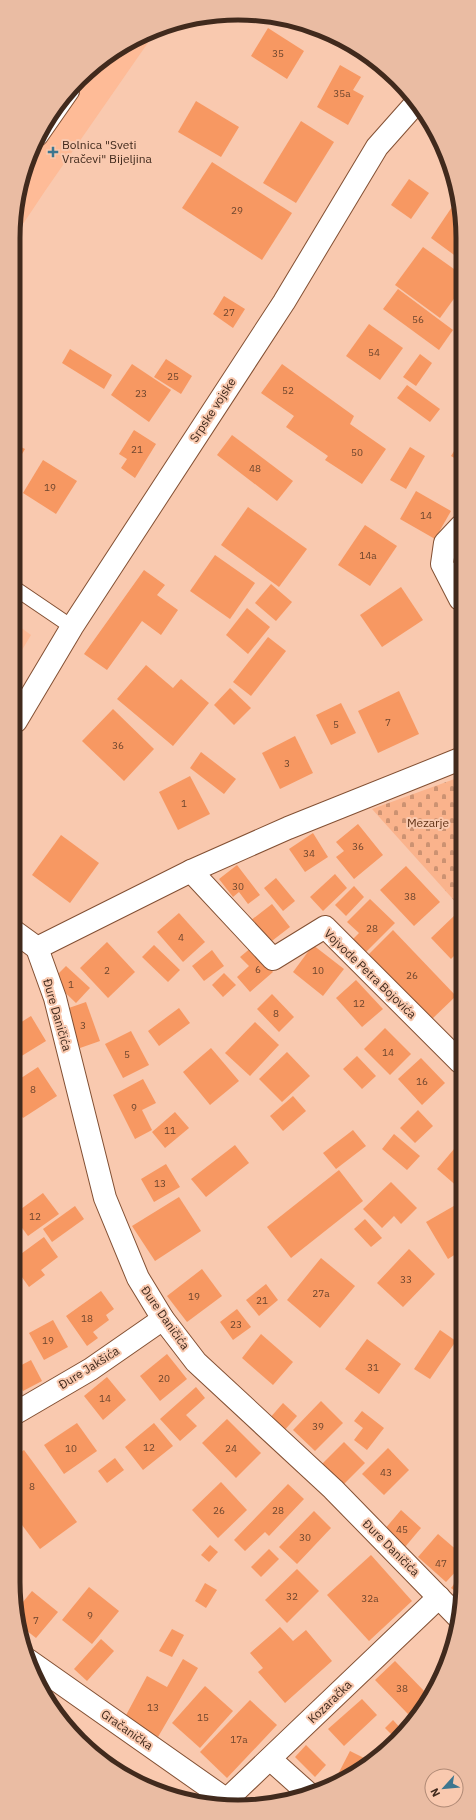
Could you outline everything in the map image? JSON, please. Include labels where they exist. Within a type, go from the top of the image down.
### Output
[{"type":"street","name":"Srpske vojske","points":[[20,714],[72,627],[284,302],[377,147],[412,107]]},
{"type":"street","points":[[456,531],[445,543],[442,564],[456,590]]},
{"type":"street","points":[[20,936],[37,948],[191,871],[288,828],[456,761]]},
{"type":"street","name":"Vojvode Petra Bojovića","points":[[191,871],[273,959],[325,927],[456,1058]]},
{"type":"street","name":"Đure Daničića","points":[[37,948],[54,998],[105,1198],[138,1278],[163,1319],[196,1362],[333,1490],[454,1612]]},
{"type":"street","name":"Đure Jakšića","points":[[20,1410],[91,1369],[163,1319]]},
{"type":"street","name":"Kozaračka","points":[[227,1800],[439,1597]]},
{"type":"street","name":"Gračanička","points":[[38,1667],[219,1799]]},
{"type":"street","points":[[270,1759],[304,1789]]},
{"type":"lane","points":[[20,592],[72,627]]},
{"type":"shaded area","name":"Bolnica \"Sveti Vračevi\" Bijeljina","points":[[151,39],[20,228],[24,195],[32,168],[42,142],[65,105],[94,74],[105,65],[129,49]]},
{"type":"shaded area","points":[[20,627],[31,635],[20,653]]},
{"type":"green space","name":"Mezarje","points":[[456,778],[456,903],[372,809]]},
{"type":"building","points":[[268,28],[304,51],[287,79],[251,56]]},
{"type":"building","points":[[340,65],[361,77],[353,90],[364,96],[348,125],[317,107]]},
{"type":"building","points":[[196,101],[239,127],[221,157],[178,132]]},
{"type":"building","points":[[301,121],[334,142],[296,203],[263,183]]},
{"type":"building","points":[[212,162],[292,213],[262,260],[182,208]]},
{"type":"building","points":[[409,179],[429,193],[411,219],[391,205]]},
{"type":"building","points":[[453,205],[456,224],[456,256],[431,238]]},
{"type":"building","points":[[423,247],[456,270],[456,296],[440,318],[395,285]]},
{"type":"building","points":[[398,289],[453,330],[439,350],[383,309]]},
{"type":"building","points":[[224,296],[245,309],[233,328],[213,314]]},
{"type":"building","points":[[369,324],[403,348],[380,380],[346,356]]},
{"type":"building","points":[[70,349],[112,375],[104,389],[62,363]]},
{"type":"building","points":[[420,354],[432,363],[416,386],[403,377]]},
{"type":"building","points":[[166,359],[192,376],[181,394],[154,377]]},
{"type":"building","points":[[132,364],[171,390],[149,422],[111,395]]},
{"type":"building","points":[[282,364],[354,416],[350,424],[386,449],[362,484],[325,460],[328,456],[286,427],[294,416],[261,393]]},
{"type":"building","points":[[407,385],[440,409],[430,422],[397,398]]},
{"type":"building","points":[[134,430],[156,444],[135,478],[121,468],[127,459],[119,454]]},
{"type":"building","points":[[232,435],[293,481],[277,501],[217,455]]},
{"type":"building","points":[[20,446],[25,449],[20,457]]},
{"type":"building","points":[[410,447],[425,456],[406,489],[390,480]]},
{"type":"building","points":[[456,448],[456,459],[451,456]]},
{"type":"building","points":[[43,460],[77,481],[56,514],[23,493]]},
{"type":"building","points":[[416,491],[451,511],[435,539],[400,519]]},
{"type":"building","points":[[248,507],[307,549],[279,587],[221,545]]},
{"type":"building","points":[[365,525],[397,546],[370,586],[338,565]]},
{"type":"building","points":[[215,555],[255,583],[230,619],[190,591]]},
{"type":"building","points":[[144,570],[165,585],[157,595],[178,610],[161,635],[142,621],[107,670],[84,654]]},
{"type":"building","points":[[271,584],[292,602],[276,621],[255,603]]},
{"type":"building","points":[[401,587],[423,620],[382,647],[360,615]]},
{"type":"building","points":[[247,608],[270,627],[248,654],[226,635]]},
{"type":"building","points":[[268,637],[286,651],[251,696],[233,682]]},
{"type":"building","points":[[146,665],[173,688],[181,679],[209,703],[173,746],[117,699]]},
{"type":"building","points":[[230,688],[251,708],[234,725],[214,705]]},
{"type":"building","points":[[399,691],[419,734],[378,753],[358,711]]},
{"type":"building","points":[[341,703],[356,733],[331,745],[316,715]]},
{"type":"building","points":[[113,709],[154,749],[124,781],[82,741]]},
{"type":"building","points":[[295,736],[313,773],[280,789],[262,753]]},
{"type":"building","points":[[201,752],[236,779],[224,794],[190,768]]},
{"type":"building","points":[[190,776],[210,814],[178,830],[159,792]]},
{"type":"building","points":[[358,824],[383,855],[354,879],[336,857],[344,851],[336,842]]},
{"type":"building","points":[[313,833],[328,857],[305,872],[289,849]]},
{"type":"building","points":[[61,835],[99,863],[70,903],[32,875]]},
{"type":"building","points":[[237,865],[260,895],[248,904],[239,892],[233,897],[219,879]]},
{"type":"building","points":[[406,866],[440,902],[414,926],[380,890]]},
{"type":"building","points":[[335,874],[347,888],[323,911],[310,897]]},
{"type":"building","points":[[276,878],[295,901],[283,911],[264,888]]},
{"type":"building","points":[[354,886],[364,897],[346,916],[335,905]]},
{"type":"building","points":[[370,899],[395,923],[362,956],[349,943],[359,933],[347,922]]},
{"type":"building","points":[[272,904],[290,927],[268,944],[250,921]]},
{"type":"building","points":[[179,913],[205,942],[183,962],[157,932]]},
{"type":"building","points":[[455,915],[456,954],[451,959],[431,938]]},
{"type":"building","points":[[393,930],[456,996],[431,1020],[368,955]]},
{"type":"building","points":[[107,942],[135,972],[108,998],[80,968]]},
{"type":"building","points":[[154,945],[180,970],[168,982],[142,957]]},
{"type":"building","points":[[313,945],[344,969],[323,996],[293,972]]},
{"type":"building","points":[[252,947],[273,972],[250,992],[237,977],[249,966],[240,957]]},
{"type":"building","points":[[212,950],[224,966],[204,981],[192,966]]},
{"type":"building","points":[[66,966],[90,988],[76,1003],[52,980]]},
{"type":"building","points":[[224,973],[236,985],[223,997],[212,985]]},
{"type":"building","points":[[356,980],[383,1009],[362,1027],[336,998]]},
{"type":"building","points":[[272,994],[294,1017],[279,1032],[257,1009]]},
{"type":"building","points":[[86,1002],[100,1041],[80,1048],[66,1009]]},
{"type":"building","points":[[179,1008],[190,1023],[159,1046],[148,1031]]},
{"type":"building","points":[[31,1016],[46,1041],[20,1057],[20,1023]]},
{"type":"building","points":[[255,1022],[279,1045],[250,1076],[225,1053]]},
{"type":"building","points":[[385,1028],[411,1054],[390,1075],[364,1049]]},
{"type":"building","points":[[131,1031],[149,1065],[123,1078],[105,1044]]},
{"type":"building","points":[[211,1048],[239,1081],[210,1105],[183,1072]]},
{"type":"building","points":[[287,1052],[310,1076],[282,1102],[259,1079]]},
{"type":"building","points":[[357,1056],[376,1076],[362,1089],[343,1069]]},
{"type":"building","points":[[421,1058],[445,1083],[422,1105],[398,1079]]},
{"type":"building","points":[[38,1067],[57,1096],[23,1118],[20,1114],[20,1079]]},
{"type":"building","points":[[143,1079],[156,1103],[142,1110],[152,1130],[135,1139],[113,1095]]},
{"type":"building","points":[[293,1096],[306,1111],[283,1131],[270,1116]]},
{"type":"building","points":[[418,1110],[433,1126],[415,1143],[400,1128]]},
{"type":"building","points":[[175,1112],[189,1128],[165,1148],[152,1132]]},
{"type":"building","points":[[353,1130],[366,1146],[336,1169],[323,1153]]},
{"type":"building","points":[[394,1134],[420,1156],[407,1170],[382,1149]]},
{"type":"building","points":[[235,1145],[249,1163],[206,1197],[191,1179]]},
{"type":"building","points":[[456,1147],[456,1185],[437,1169]]},
{"type":"building","points":[[166,1164],[180,1187],[154,1202],[141,1179]]},
{"type":"building","points":[[339,1170],[363,1201],[291,1258],[267,1227]]},
{"type":"building","points":[[391,1182],[417,1208],[401,1224],[394,1216],[382,1228],[363,1209]]},
{"type":"building","points":[[43,1193],[59,1214],[28,1236],[20,1225],[20,1210]]},
{"type":"building","points":[[179,1197],[201,1231],[155,1261],[132,1226]]},
{"type":"building","points":[[456,1205],[456,1254],[448,1259],[426,1222]]},
{"type":"building","points":[[75,1206],[84,1219],[52,1242],[43,1229]]},
{"type":"building","points":[[365,1219],[382,1238],[371,1247],[354,1229]]},
{"type":"building","points":[[44,1237],[58,1257],[41,1270],[45,1275],[29,1287],[20,1274],[20,1255]]},
{"type":"building","points":[[409,1249],[435,1274],[403,1307],[377,1283]]},
{"type":"building","points":[[321,1258],[355,1286],[320,1328],[287,1300]]},
{"type":"building","points":[[202,1269],[222,1296],[187,1322],[167,1296]]},
{"type":"building","points":[[266,1284],[278,1300],[259,1316],[246,1300]]},
{"type":"building","points":[[101,1291],[114,1309],[106,1315],[109,1320],[93,1332],[98,1338],[87,1346],[66,1316]]},
{"type":"building","points":[[237,1309],[251,1327],[233,1340],[220,1322]]},
{"type":"building","points":[[53,1320],[68,1347],[44,1360],[29,1333]]},
{"type":"building","points":[[440,1330],[456,1341],[430,1379],[414,1369]]},
{"type":"building","points":[[261,1334],[293,1362],[273,1385],[242,1358]]},
{"type":"building","points":[[367,1339],[401,1364],[379,1394],[345,1369]]},
{"type":"building","points":[[167,1354],[187,1379],[160,1401],[140,1376]]},
{"type":"building","points":[[31,1360],[42,1381],[23,1391],[20,1385],[20,1366]]},
{"type":"building","points":[[107,1377],[126,1400],[103,1420],[84,1396]]},
{"type":"building","points":[[196,1387],[205,1398],[186,1415],[197,1426],[180,1441],[160,1419]]},
{"type":"building","points":[[321,1401],[343,1423],[315,1451],[293,1430]]},
{"type":"building","points":[[283,1403],[297,1416],[283,1432],[269,1419]]},
{"type":"building","points":[[362,1411],[384,1428],[367,1450],[354,1440],[363,1428],[354,1421]]},
{"type":"building","points":[[227,1419],[261,1453],[236,1478],[202,1443]]},
{"type":"building","points":[[77,1423],[97,1451],[64,1474],[44,1445]]},
{"type":"building","points":[[154,1423],[173,1446],[143,1470],[125,1447]]},
{"type":"building","points":[[344,1442],[365,1463],[338,1490],[317,1469]]},
{"type":"building","points":[[388,1448],[409,1470],[384,1495],[362,1474]]},
{"type":"building","points":[[24,1450],[77,1522],[40,1549],[20,1522],[20,1453]]},
{"type":"building","points":[[115,1458],[124,1470],[107,1483],[98,1471]]},
{"type":"building","points":[[221,1482],[247,1510],[218,1538],[192,1510]]},
{"type":"building","points":[[288,1484],[304,1499],[269,1536],[265,1532],[245,1551],[234,1540]]},
{"type":"building","points":[[401,1510],[421,1528],[405,1547],[384,1530]]},
{"type":"building","points":[[314,1511],[331,1528],[297,1564],[279,1547]]},
{"type":"building","points":[[438,1534],[456,1549],[456,1571],[446,1582],[418,1557]]},
{"type":"building","points":[[210,1545],[218,1552],[209,1562],[201,1555]]},
{"type":"building","points":[[269,1549],[279,1559],[261,1577],[251,1567]]},
{"type":"building","points":[[371,1555],[412,1601],[369,1641],[327,1595]]},
{"type":"building","points":[[297,1569],[319,1591],[287,1623],[265,1600]]},
{"type":"building","points":[[456,1582],[456,1592],[451,1588]]},
{"type":"building","points":[[205,1583],[217,1590],[206,1608],[195,1601]]},
{"type":"building","points":[[89,1587],[119,1611],[92,1644],[62,1620]]},
{"type":"building","points":[[32,1591],[58,1612],[36,1638],[25,1629],[21,1604]]},
{"type":"building","points":[[280,1627],[293,1641],[306,1630],[332,1661],[285,1703],[258,1672],[263,1668],[250,1653]]},
{"type":"building","points":[[172,1629],[184,1635],[172,1657],[159,1651]]},
{"type":"building","points":[[101,1639],[114,1651],[87,1681],[74,1669]]},
{"type":"building","points":[[183,1659],[198,1668],[158,1737],[124,1719],[147,1676],[167,1687]]},
{"type":"building","points":[[395,1661],[426,1693],[418,1704],[408,1714],[375,1680]]},
{"type":"building","points":[[205,1686],[233,1711],[200,1748],[172,1723]]},
{"type":"building","points":[[362,1699],[377,1715],[344,1746],[328,1729]]},
{"type":"building","points":[[250,1700],[277,1725],[227,1778],[200,1752]]},
{"type":"building","points":[[393,1720],[400,1728],[392,1736],[385,1728]]},
{"type":"building","points":[[306,1745],[326,1765],[315,1777],[295,1757]]},
{"type":"building","points":[[350,1751],[365,1759],[347,1771],[337,1776]]},
{"type":"place","name":"Bolnica \"Sveti Vračevi\" Bijeljina","points":[[53,152]]}]
